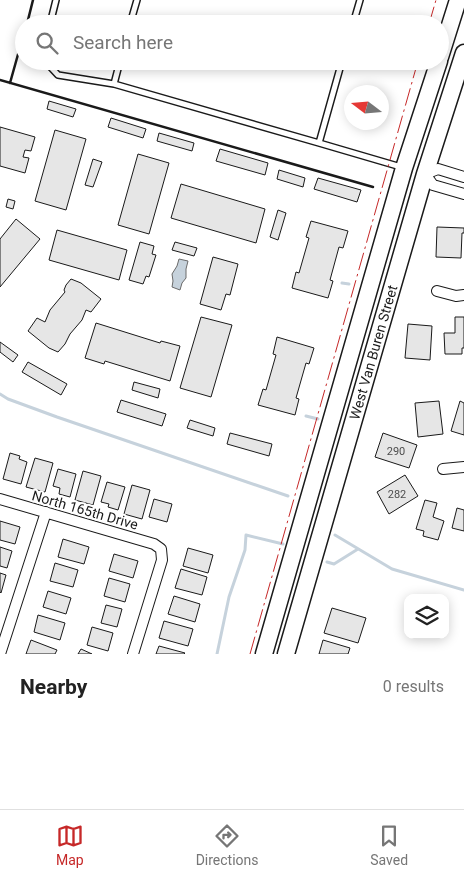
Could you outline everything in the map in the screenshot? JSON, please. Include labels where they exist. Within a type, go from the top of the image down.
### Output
[{"type":"main road","points":[[449,28],[458,0]]},
{"type":"main road","name":"West Van Buren Street","points":[[286,654],[425,174],[464,53]]},
{"type":"main road","name":"West Van Buren Street","points":[[264,654],[404,168],[436,70]]},
{"type":"main road","points":[[404,168],[425,174]]},
{"type":"main road","points":[[314,555],[316,516],[331,460],[323,449]]},
{"type":"street","points":[[464,177],[438,169],[425,174],[433,185],[464,194]]},
{"type":"street","points":[[437,291],[456,296],[464,295]]},
{"type":"street","points":[[443,469],[464,467]]},
{"type":"street","name":"North 165th Drive","points":[[0,499],[154,544],[161,550],[162,560],[133,654]]},
{"type":"street","points":[[0,654],[46,512]]},
{"type":"lane","points":[[52,15],[56,0]]},
{"type":"lane","points":[[133,15],[137,0]]},
{"type":"lane","points":[[356,15],[360,0]]},
{"type":"lane","points":[[53,70],[58,75],[114,84],[404,168]]},
{"type":"lane","points":[[114,84],[118,70]]},
{"type":"lane","points":[[319,143],[339,70]]},
{"type":"shaded area","points":[[179,259],[188,261],[186,278],[180,290],[172,287],[172,274]]},
{"type":"building","points":[[49,101],[76,109],[73,117],[47,109]]},
{"type":"building","points":[[111,118],[146,129],[143,138],[108,127]]},
{"type":"building","points":[[0,127],[35,137],[31,151],[25,150],[23,157],[29,158],[25,173],[0,166]]},
{"type":"building","points":[[55,130],[86,139],[66,210],[35,201]]},
{"type":"building","points":[[159,133],[194,143],[192,151],[157,141]]},
{"type":"building","points":[[220,149],[268,163],[265,175],[216,161]]},
{"type":"building","points":[[138,154],[169,163],[149,234],[118,225]]},
{"type":"building","points":[[93,159],[102,162],[93,187],[85,185]]},
{"type":"building","points":[[279,170],[305,178],[303,187],[277,179]]},
{"type":"building","points":[[318,178],[361,190],[357,202],[314,189]]},
{"type":"building","points":[[181,184],[265,209],[256,243],[171,218]]},
{"type":"building","points":[[8,199],[15,201],[13,209],[6,207]]},
{"type":"building","points":[[278,210],[286,213],[278,240],[270,237]]},
{"type":"building","points":[[16,219],[40,239],[0,287],[0,239]]},
{"type":"building","points":[[311,221],[348,231],[343,248],[339,247],[330,280],[333,281],[328,298],[292,288],[296,272],[299,273],[309,238],[306,237]]},
{"type":"building","points":[[437,227],[464,228],[461,258],[436,257]]},
{"type":"building","points":[[57,230],[127,250],[119,280],[49,260]]},
{"type":"building","points":[[140,242],[154,246],[152,254],[156,255],[149,277],[146,276],[143,284],[129,280]]},
{"type":"building","points":[[175,242],[197,248],[194,256],[172,250]]},
{"type":"building","points":[[213,257],[238,264],[230,295],[226,294],[221,310],[200,304]]},
{"type":"building","points":[[71,279],[81,283],[101,299],[91,312],[86,310],[82,320],[58,352],[49,348],[28,331],[37,318],[45,322],[50,310],[65,292],[66,285]]},
{"type":"building","points":[[201,317],[232,325],[211,397],[180,388]]},
{"type":"building","points":[[455,317],[464,317],[464,348],[462,348],[462,354],[445,354],[444,333],[455,333]]},
{"type":"building","points":[[96,323],[160,343],[161,341],[180,346],[170,381],[105,361],[104,364],[85,358]]},
{"type":"building","points":[[408,324],[432,326],[430,360],[405,358]]},
{"type":"building","points":[[277,337],[314,348],[309,364],[306,363],[296,398],[299,399],[295,415],[258,405],[263,389],[266,390],[276,355],[273,354]]},
{"type":"building","points":[[0,342],[18,355],[13,362],[0,352]]},
{"type":"building","points":[[28,362],[67,384],[61,395],[22,372]]},
{"type":"building","points":[[134,382],[160,389],[158,398],[132,390]]},
{"type":"building","points":[[121,400],[166,414],[162,426],[117,412]]},
{"type":"building","points":[[439,401],[443,434],[418,437],[415,403]]},
{"type":"building","points":[[460,401],[464,403],[464,435],[451,431]]},
{"type":"building","points":[[190,420],[215,428],[213,436],[187,428]]},
{"type":"building","points":[[230,433],[272,444],[269,456],[227,444]]},
{"type":"building","points":[[383,433],[417,445],[409,468],[375,457]]},
{"type":"building","points":[[10,453],[20,456],[19,459],[27,462],[21,484],[3,479]]},
{"type":"building","points":[[35,458],[53,463],[45,492],[26,487]]},
{"type":"building","points":[[58,469],[76,474],[70,497],[59,494],[60,488],[53,486]]},
{"type":"building","points":[[83,471],[101,476],[93,505],[75,500]]},
{"type":"building","points":[[405,475],[418,496],[389,514],[377,492]]},
{"type":"building","points":[[107,482],[125,487],[118,510],[108,507],[109,504],[101,502]]},
{"type":"building","points":[[132,485],[150,490],[142,519],[124,514]]},
{"type":"building","points":[[154,499],[172,504],[167,522],[149,517]]},
{"type":"building","points":[[425,500],[437,503],[433,517],[444,521],[438,540],[423,536],[424,531],[416,529]]},
{"type":"building","points":[[457,508],[464,510],[464,531],[452,528]]},
{"type":"building","points":[[0,521],[20,527],[15,544],[0,540]]},
{"type":"building","points":[[63,539],[89,547],[84,564],[58,557]]},
{"type":"building","points":[[0,547],[12,551],[7,568],[0,566]]},
{"type":"building","points":[[188,548],[213,555],[208,573],[183,566]]},
{"type":"building","points":[[114,554],[138,561],[133,578],[109,571]]},
{"type":"building","points":[[55,563],[78,570],[73,587],[50,581]]},
{"type":"building","points":[[181,569],[207,577],[202,595],[175,588]]},
{"type":"building","points":[[0,573],[6,575],[1,593],[0,592]]},
{"type":"building","points":[[109,578],[130,584],[125,602],[104,596]]},
{"type":"building","points":[[48,591],[71,598],[66,614],[43,607]]},
{"type":"building","points":[[174,596],[200,604],[195,622],[168,614]]},
{"type":"building","points":[[106,605],[122,609],[117,627],[101,623]]},
{"type":"building","points":[[332,608],[366,618],[358,643],[324,633]]},
{"type":"building","points":[[38,615],[65,623],[60,640],[34,632]]},
{"type":"building","points":[[164,621],[193,629],[188,646],[159,638]]},
{"type":"building","points":[[92,627],[113,633],[108,651],[87,645]]},
{"type":"building","points":[[31,640],[57,650],[55,654],[26,654]]},
{"type":"building","points":[[323,640],[350,648],[348,654],[319,654]]},
{"type":"building","points":[[159,646],[185,653],[156,654]]},
{"type":"building","points":[[81,649],[92,654],[78,654]]},
{"type":"waterway","points":[[342,283],[349,284]]},
{"type":"waterway","points":[[0,394],[8,399],[57,417],[288,496]]},
{"type":"waterway","points":[[306,416],[318,419]]},
{"type":"waterway","points":[[217,654],[229,597],[245,550],[246,535],[283,544]]},
{"type":"waterway","points":[[335,535],[392,569],[464,590]]},
{"type":"waterway","points":[[327,562],[334,564],[358,549]]},
{"type":"wall","points":[[29,15],[33,0]]},
{"type":"wall","points":[[10,83],[15,65]]},
{"type":"wall","points":[[0,80],[373,187]]},
{"type":"power","points":[[432,15],[436,0]]},
{"type":"power","points":[[250,654],[415,70]]}]
